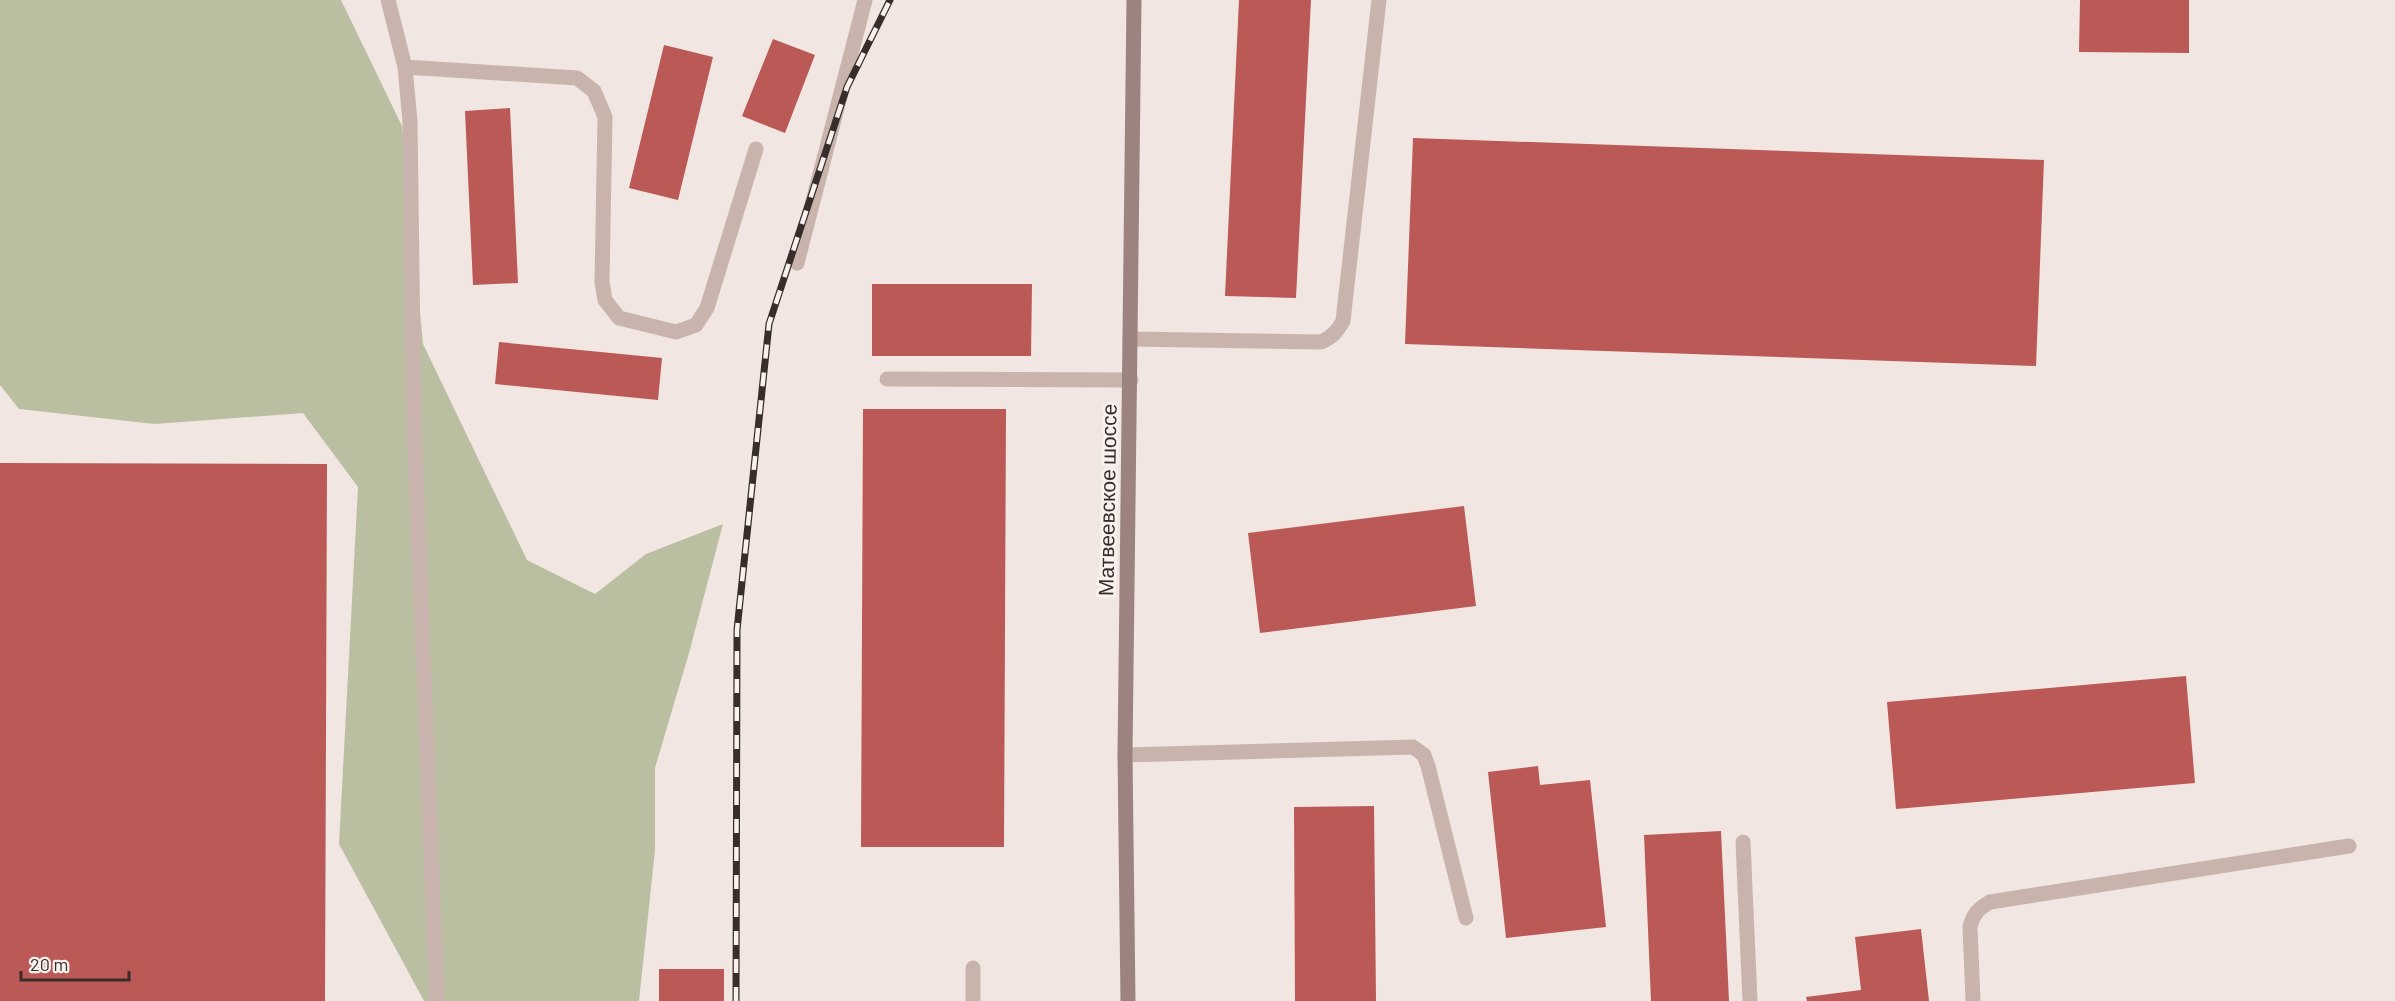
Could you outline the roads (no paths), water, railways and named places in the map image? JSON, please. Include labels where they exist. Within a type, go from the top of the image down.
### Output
[{"type":"main road","name":"Матвеевское шоссе","points":[[1128,1001],[1125,754],[1134,0]]},
{"type":"lane","points":[[388,0],[405,68],[410,121],[414,422],[437,1001]]},
{"type":"lane","points":[[797,263],[865,0]]},
{"type":"lane","points":[[1131,339],[1321,342],[1331,337],[1339,329],[1342,321],[1379,0]]},
{"type":"lane","points":[[405,68],[577,78],[594,91],[604,117],[602,282],[605,300],[620,318],[676,332],[696,325],[707,308],[756,149]]},
{"type":"lane","points":[[886,379],[1131,380]]},
{"type":"lane","points":[[1125,754],[1413,747],[1424,755],[1428,766],[1466,918]]},
{"type":"lane","points":[[1743,842],[1750,1001]]},
{"type":"lane","points":[[1973,1001],[1970,927],[1972,917],[1981,906],[1990,902],[2349,846]]},
{"type":"lane","points":[[973,968],[973,1001]]},
{"type":"railway","points":[[736,1001],[737,630],[769,324],[847,87],[890,0]]}]
